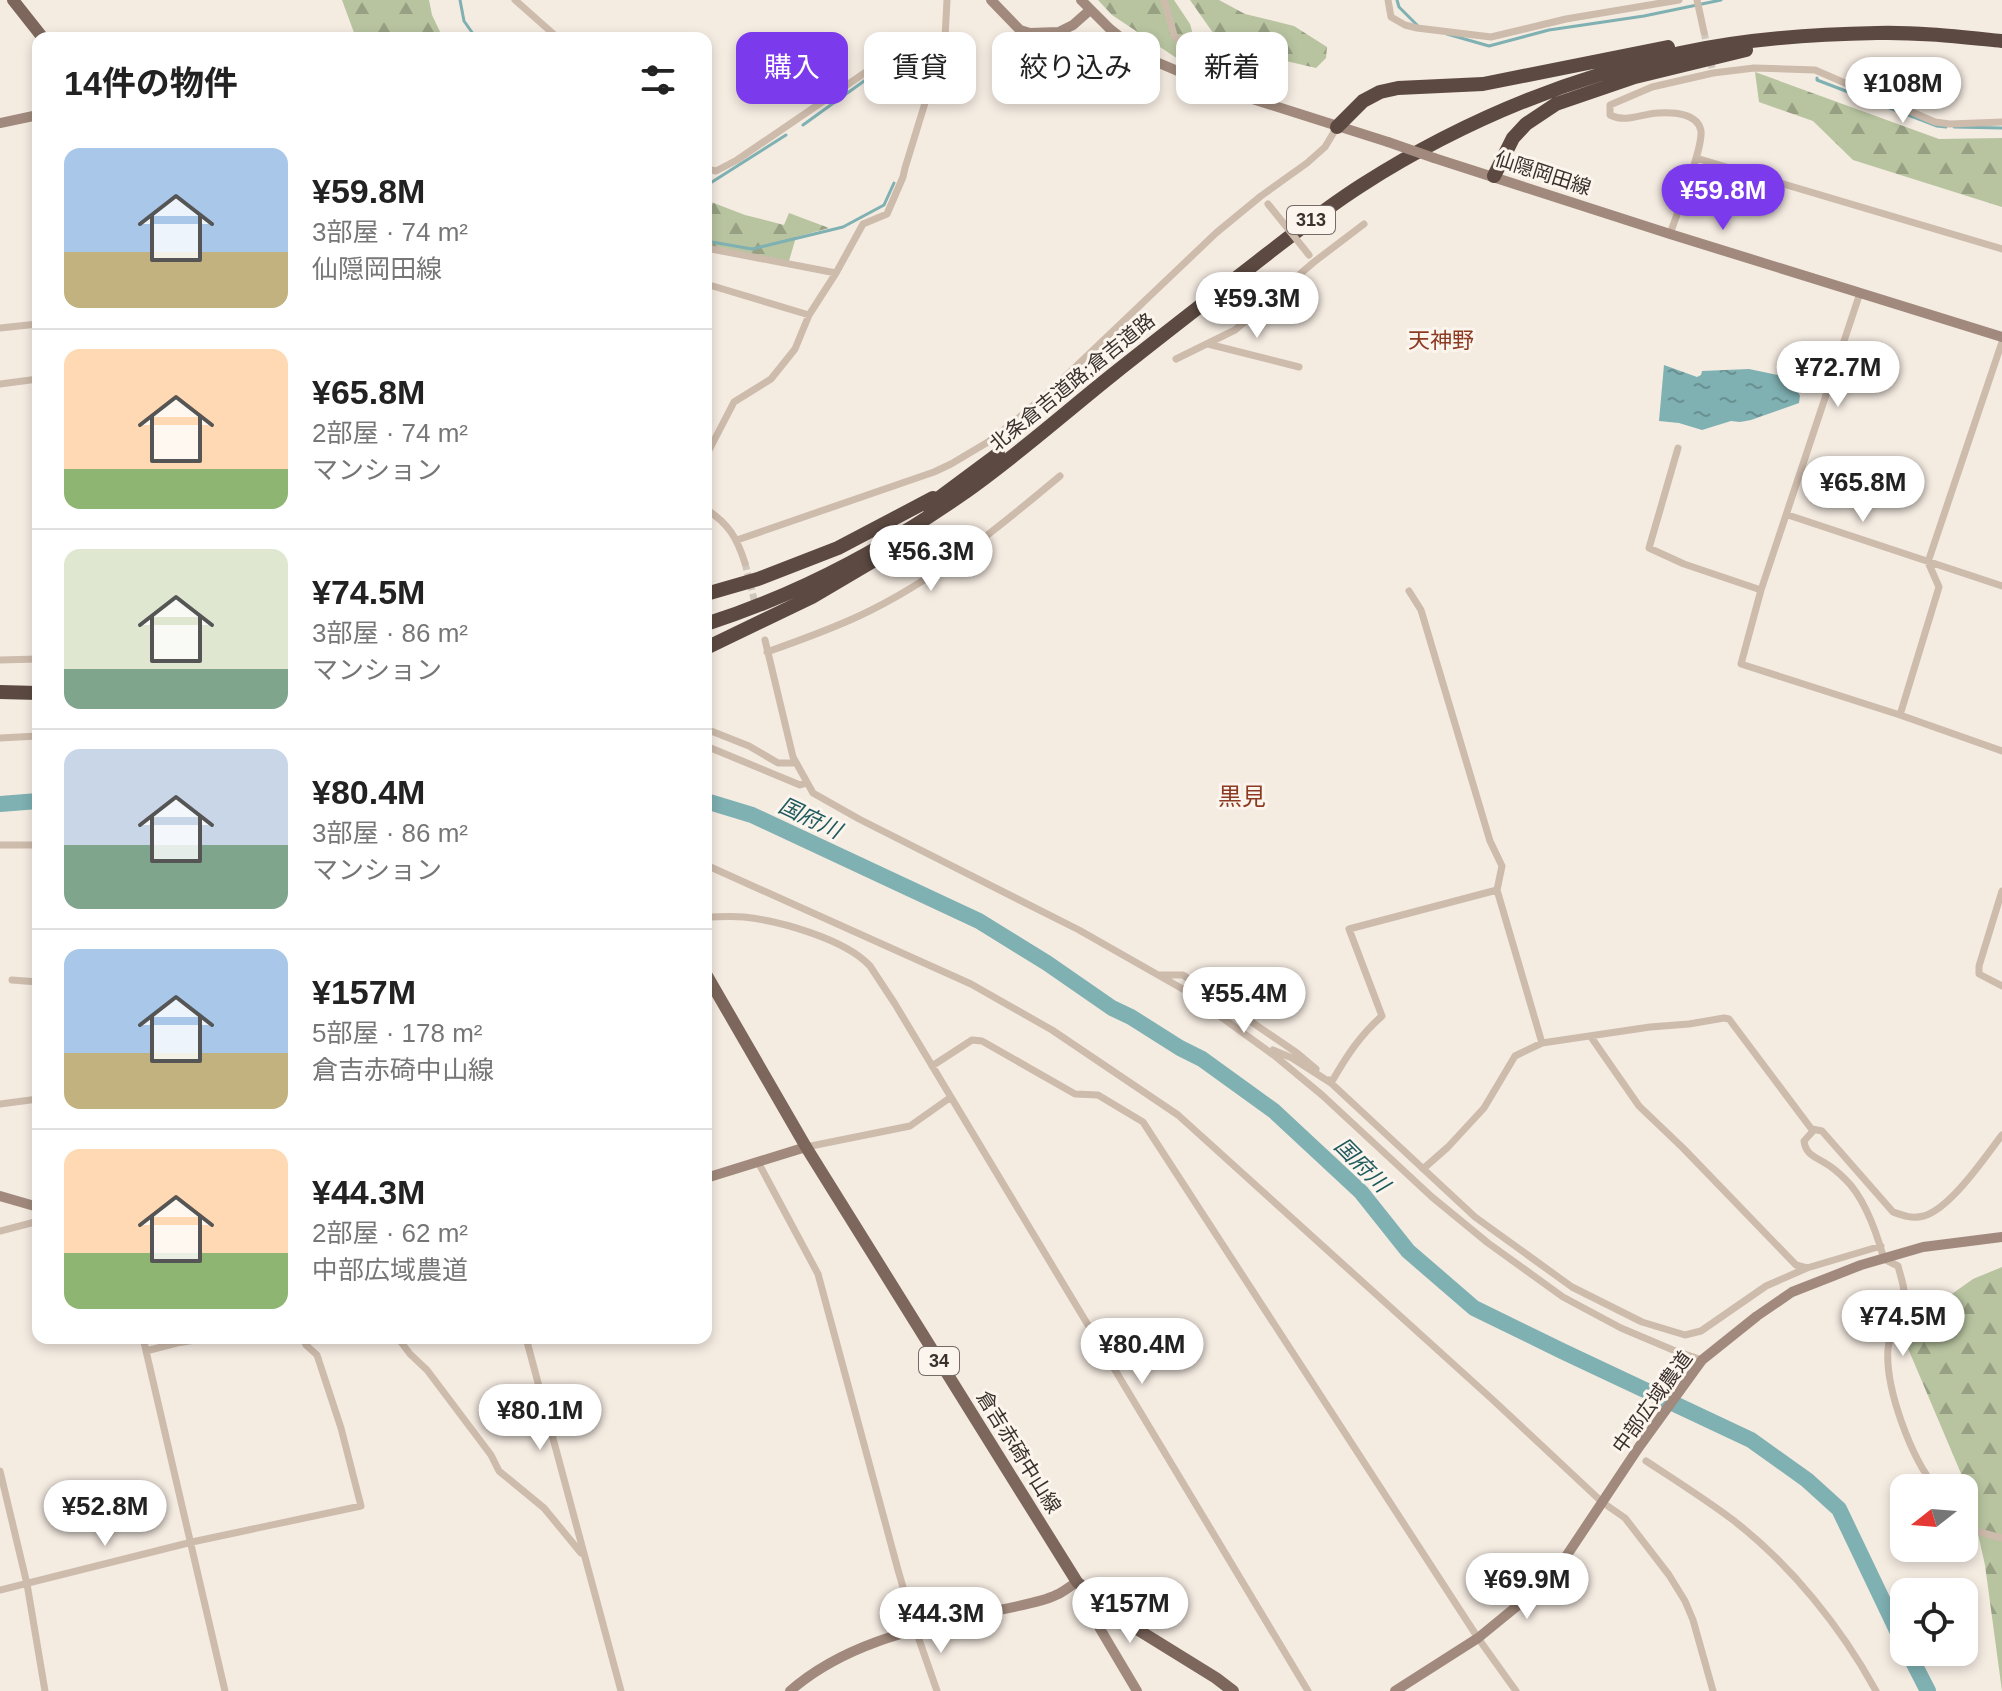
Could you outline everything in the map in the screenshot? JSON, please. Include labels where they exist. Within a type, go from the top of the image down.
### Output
[{"type":"highway","name":"北条倉吉道路;倉吉道路","points":[[712,614],[766,594],[856,552],[960,489],[1279,234],[1388,160],[1472,115],[1586,70],[1679,44],[1753,32],[1879,25],[2002,34]]},
{"type":"highway","name":"北条倉吉道路;倉吉道路","points":[[712,622],[769,601],[837,570],[895,538],[1312,220],[1360,187],[1475,123],[1588,78],[1726,44],[1879,32],[2002,41]]},
{"type":"highway","points":[[1494,176],[1513,138],[1538,115],[1556,104],[1635,77],[1801,37]]},
{"type":"highway","points":[[1337,127],[1363,101],[1380,92],[1398,88],[1483,84],[1679,44]]},
{"type":"highway","points":[[712,592],[758,579],[838,548],[960,489]]},
{"type":"highway","points":[[712,645],[812,597],[914,536],[960,489]]},
{"type":"highway","points":[[0,683],[32,684]]},
{"type":"highway","points":[[0,692],[32,693]]},
{"type":"main road","points":[[13,0],[38,32]]},
{"type":"main road","points":[[991,0],[1020,30],[1030,33],[1059,32],[1090,10]]},
{"type":"main road","name":"仙隠岡田線","points":[[1081,0],[1130,45],[1154,61],[1176,70]]},
{"type":"main road","name":"仙隠岡田線","points":[[1267,104],[2002,339]]},
{"type":"main road","points":[[0,123],[32,116]]},
{"type":"main road","name":"倉吉赤碕中山線","points":[[712,984],[806,1147],[1077,1582],[1119,1618],[1233,1691]]},
{"type":"main road","points":[[712,1176],[806,1147]]},
{"type":"main road","points":[[0,1196],[32,1205]]},
{"type":"main road","name":"中部広域農道","points":[[1395,1691],[1478,1638],[1517,1608],[1546,1579],[1563,1561],[1702,1360],[1757,1316],[1792,1292],[1833,1274],[1923,1247],[2002,1237]]},
{"type":"main road","points":[[790,1691],[844,1654],[870,1643],[915,1628],[1054,1597],[1077,1582]]},
{"type":"main road","points":[[1100,1602],[1096,1618],[1099,1627],[1137,1691]]},
{"type":"street","points":[[515,0],[551,32]]},
{"type":"street","points":[[945,32],[947,0]]},
{"type":"street","points":[[1164,0],[1176,37]]},
{"type":"street","points":[[1388,0],[1391,17],[1405,25],[1491,37],[1566,19],[1679,0]]},
{"type":"street","points":[[1697,0],[1704,32]]},
{"type":"street","points":[[1670,234],[1696,158],[1701,132],[1696,122],[1690,116],[1659,113],[1618,119],[1610,115],[1610,105],[1652,87],[1713,70],[1815,70],[1935,122],[2002,122]]},
{"type":"street","points":[[712,170],[737,160],[864,74]]},
{"type":"street","points":[[712,444],[734,402],[771,379],[795,349],[809,315],[863,224],[887,214],[903,177],[925,104]]},
{"type":"street","points":[[737,540],[934,472],[988,442],[1049,392],[1216,233],[1325,147],[1337,127]]},
{"type":"street","points":[[1696,158],[2002,249]]},
{"type":"street","points":[[1261,196],[1312,259]]},
{"type":"street","points":[[1176,359],[1235,330],[1312,259],[1364,224]]},
{"type":"street","points":[[712,249],[836,273]]},
{"type":"street","points":[[712,286],[809,315]]},
{"type":"street","points":[[1860,293],[1761,590],[1741,664],[2002,751]]},
{"type":"street","points":[[0,328],[32,325]]},
{"type":"street","points":[[1900,715],[1939,587],[1928,562],[2002,339]]},
{"type":"street","points":[[1208,344],[1299,367]]},
{"type":"street","points":[[0,384],[32,380]]},
{"type":"street","points":[[1678,448],[1649,548],[1684,564],[1761,590]]},
{"type":"street","points":[[767,652],[861,615],[915,585],[996,530],[1060,476]]},
{"type":"street","points":[[712,513],[721,518],[737,540],[745,563]]},
{"type":"street","points":[[1788,515],[2002,586]]},
{"type":"street","points":[[1409,591],[1421,610],[1490,841],[1502,866],[1497,890],[1542,1043]]},
{"type":"street","points":[[765,640],[785,730],[796,763],[813,793],[1160,975],[1267,1049],[1322,1095],[1432,1197],[1488,1243],[1563,1297],[1621,1328],[1702,1360]]},
{"type":"street","points":[[0,660],[32,659]]},
{"type":"street","points":[[712,731],[749,746],[778,763],[796,763]]},
{"type":"street","points":[[0,738],[32,736]]},
{"type":"street","points":[[712,748],[800,785],[807,783]]},
{"type":"street","points":[[0,845],[32,845]]},
{"type":"street","points":[[712,868],[971,984],[1052,1030],[1178,1115],[1625,1518],[1685,1601],[1713,1691]]},
{"type":"street","points":[[1331,1083],[1347,1054],[1382,1016],[1349,929],[1497,890]]},
{"type":"street","points":[[2002,891],[1979,974],[2002,986]]},
{"type":"street","points":[[712,917],[778,922],[826,939],[865,960],[895,1004],[1308,1691]]},
{"type":"street","points":[[1160,975],[1183,975],[1297,1053],[1475,1217],[1572,1287],[1642,1322],[1685,1335],[1701,1331],[1766,1286],[1807,1268],[1881,1246]]},
{"type":"street","points":[[12,980],[32,982]]},
{"type":"street","points":[[1423,1169],[1484,1108],[1515,1056],[1542,1043],[1724,1018],[1729,1019],[1812,1129],[1822,1131],[1893,1212],[1909,1218],[1926,1216],[1943,1204],[1976,1171],[2002,1135]]},
{"type":"street","points":[[1591,1037],[1639,1106],[1796,1265],[1807,1268]]},
{"type":"street","points":[[932,1066],[972,1040],[982,1041],[1075,1094],[1098,1095],[1143,1122],[1478,1638],[1516,1691]]},
{"type":"street","points":[[1267,1049],[1292,1058],[1331,1083]]},
{"type":"street","points":[[806,1147],[910,1126],[951,1097]]},
{"type":"street","points":[[0,1104],[32,1100]]},
{"type":"street","points":[[1812,1129],[1804,1141],[1806,1150],[1848,1182],[1875,1229],[1884,1259],[1898,1266],[1904,1304],[1891,1332],[1888,1372],[1902,1424],[1927,1474]]},
{"type":"street","points":[[758,1162],[818,1274],[915,1628],[937,1691]]},
{"type":"street","points":[[0,1231],[32,1223]]},
{"type":"street","points":[[144,1344],[225,1691]]},
{"type":"street","points":[[146,1351],[179,1344]]},
{"type":"street","points":[[0,1590],[192,1542],[361,1506],[341,1428],[317,1355],[306,1344]]},
{"type":"street","points":[[402,1344],[427,1370],[491,1455],[499,1471],[544,1508],[585,1558]]},
{"type":"street","points":[[528,1344],[621,1691]]},
{"type":"street","points":[[1646,1461],[1733,1520],[1766,1549],[1809,1594],[1876,1691]]},
{"type":"street","points":[[0,1471],[27,1584],[45,1691]]},
{"type":"street","points":[[1978,1532],[2002,1538]]},
{"type":"green space","points":[[342,0],[429,0],[440,32],[354,32]]},
{"type":"green space","points":[[1098,0],[1174,0],[1192,32],[1176,32],[1176,58],[1160,47],[1160,32],[1138,32],[1112,15]]},
{"type":"green space","points":[[1190,0],[1219,0],[1245,14],[1294,26],[1327,47],[1326,58],[1316,68],[1288,62],[1288,32],[1212,32]]},
{"type":"green space","points":[[1755,72],[1939,139],[2002,138],[2002,207],[1853,160],[1813,121],[1759,102]]},
{"type":"green space","points":[[712,202],[784,225],[789,213],[829,228],[796,237],[789,261],[712,247]]},
{"type":"green space","points":[[2002,1267],[2002,1691],[1978,1534],[1978,1474],[1961,1474],[1907,1346],[1932,1308],[1973,1279]]},
{"type":"water","points":[[1664,365],[1697,377],[1702,371],[1749,369],[1792,378],[1800,396],[1799,403],[1751,420],[1731,421],[1702,430],[1659,421]]},
{"type":"waterway","points":[[460,0],[464,21],[472,32]]},
{"type":"waterway","points":[[1397,0],[1399,7],[1418,26]]},
{"type":"waterway","points":[[1447,34],[1489,46],[1549,30],[1644,16],[1721,0]]},
{"type":"waterway","points":[[1817,78],[1946,127]]},
{"type":"waterway","points":[[803,125],[864,81]]},
{"type":"waterway","points":[[1954,127],[2002,128]]},
{"type":"waterway","points":[[712,182],[786,135]]},
{"type":"waterway","points":[[712,242],[752,249],[843,227],[884,205],[894,183]]},
{"type":"waterway","name":"国府川","points":[[0,804],[32,801]]},
{"type":"waterway","name":"国府川","points":[[712,803],[752,815],[979,921],[1112,1008],[1202,1059],[1274,1111],[1361,1192],[1408,1251],[1474,1308],[1751,1440],[1807,1480],[1839,1509],[1890,1616]]},
{"type":"waterway","name":"国府川","points":[[1915,1666],[1928,1691]]},
{"type":"tunnel","points":[[1704,32],[1712,68]]},
{"type":"tunnel","points":[[745,563],[756,607]]},
{"type":"district","name":"天神野","points":[[1441,340]]},
{"type":"district","name":"黒見","points":[[1242,796]]}]
